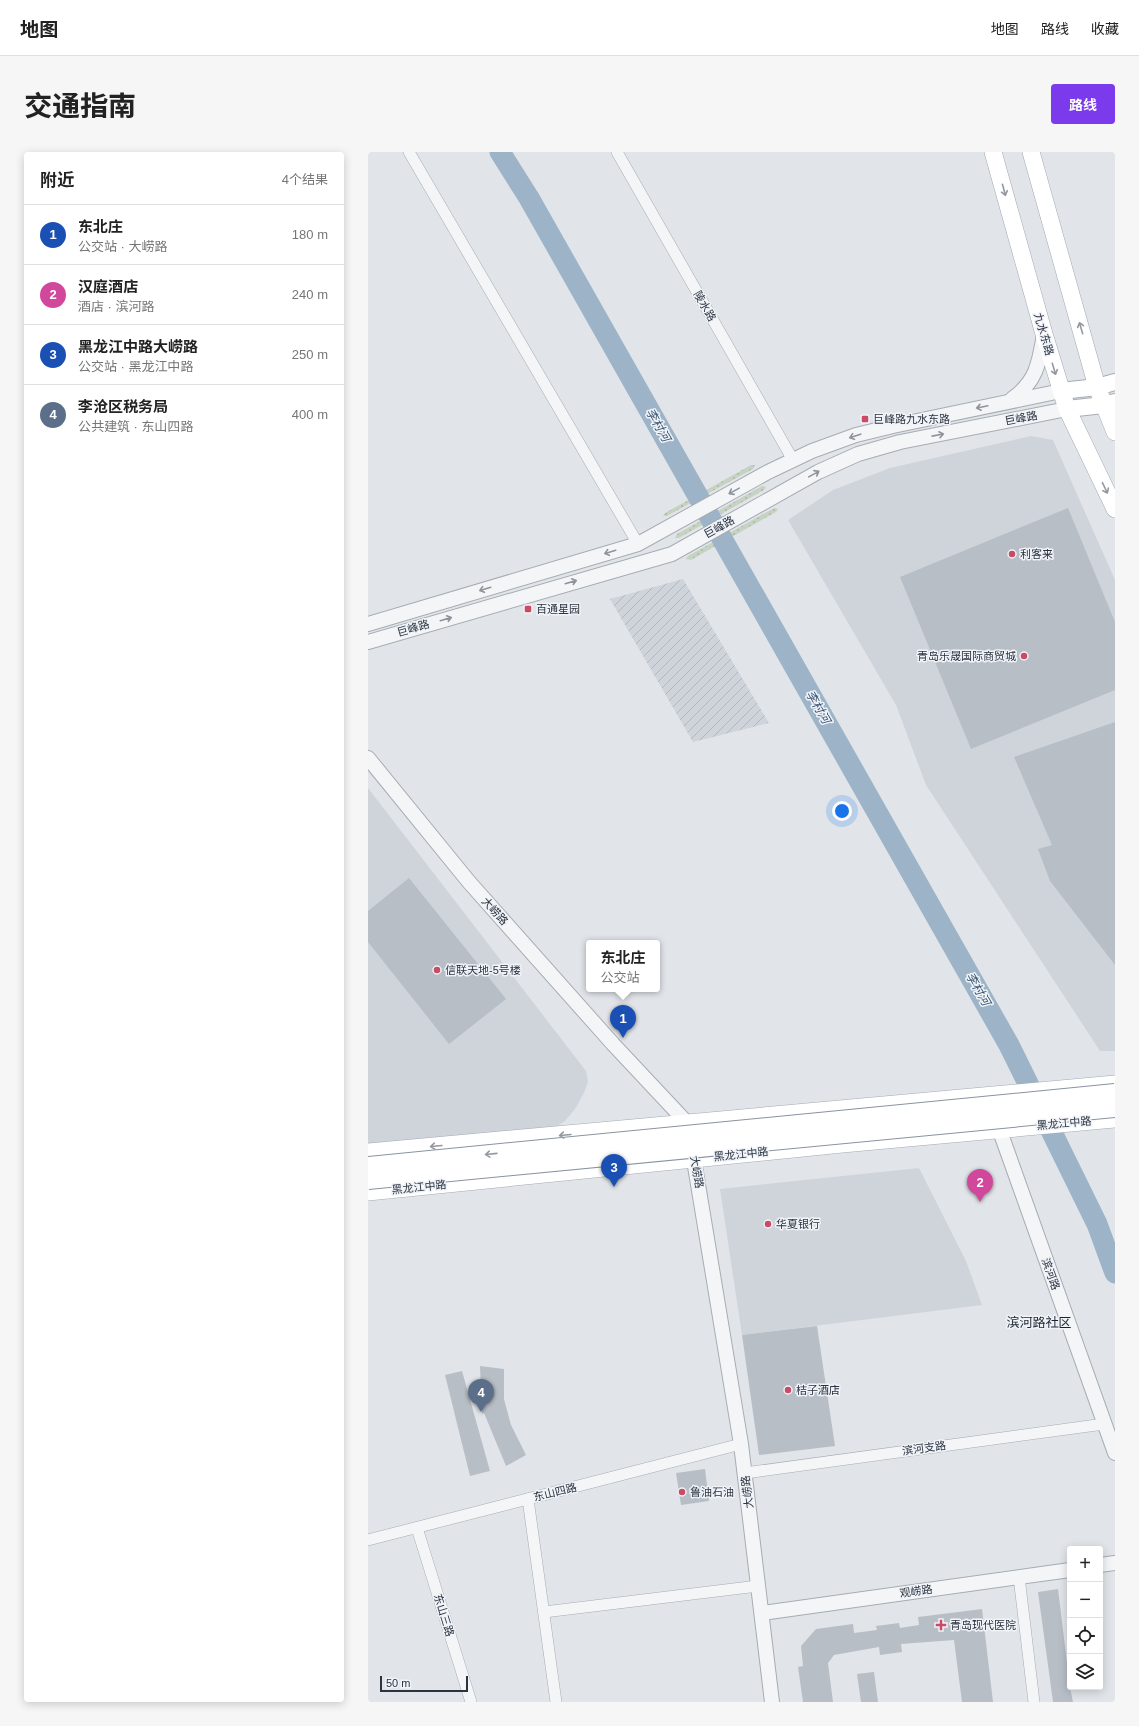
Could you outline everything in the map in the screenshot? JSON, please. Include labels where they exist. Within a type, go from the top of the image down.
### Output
[{"type":"highway","points":[[368,1166],[1115,1093]]},
{"type":"highway","name":"黑龙江中路","points":[[368,1180],[1115,1108]]},
{"type":"main road","name":"九水东路","points":[[993,152],[1044,334],[1067,409],[1115,510]]},
{"type":"main road","points":[[1031,152],[1097,387],[1110,404],[1115,432]]},
{"type":"main road","points":[[1061,391],[1097,387],[1115,382]]},
{"type":"main road","points":[[1067,409],[1110,404]]},
{"type":"main road","points":[[368,1152],[1115,1084]]},
{"type":"main road","name":"黑龙江中路","points":[[368,1192],[1115,1118]]},
{"type":"street","points":[[409,152],[638,544]]},
{"type":"street","name":"陵水路","points":[[617,152],[793,460]]},
{"type":"street","points":[[1009,402],[1024,391],[1033,378],[1038,365],[1044,334]]},
{"type":"street","name":"巨峰路","points":[[368,624],[638,544],[768,472],[812,451],[856,435],[1061,391]]},
{"type":"street","name":"巨峰路","points":[[368,642],[672,554],[818,472],[858,454],[900,442],[1067,409]]},
{"type":"street","name":"大崂路","points":[[368,758],[469,882],[613,1044],[688,1124],[741,1444],[772,1702]]},
{"type":"street","name":"滨河路","points":[[987,1095],[1115,1453]]},
{"type":"street","name":"滨河支路","points":[[745,1473],[1104,1424]]},
{"type":"street","name":"东山四路","points":[[368,1540],[741,1444]]},
{"type":"street","points":[[528,1499],[556,1702]]},
{"type":"street","name":"东山三路","points":[[417,1528],[471,1702]]},
{"type":"street","points":[[1103,1565],[1115,1563]]},
{"type":"street","name":"观崂路","points":[[762,1613],[1067,1570]]},
{"type":"street","points":[[1019,1577],[1034,1702]]},
{"type":"street","points":[[544,1612],[758,1586]]},
{"type":"shaded area","points":[[1031,436],[1053,440],[1115,580],[1115,1051],[1100,1051],[926,785],[896,705],[788,520],[833,490],[890,468]]},
{"type":"shaded area","points":[[683,579],[769,723],[693,742],[610,599]]},
{"type":"shaded area","points":[[368,788],[586,1071],[588,1082],[584,1093],[575,1109],[565,1121],[557,1126],[368,1146]]},
{"type":"shaded area","points":[[919,1168],[966,1261],[982,1305],[742,1335],[720,1189]]},
{"type":"green space","points":[[751,465],[755,465],[753,469],[667,516],[663,516],[665,513]]},
{"type":"green space","points":[[762,486],[766,487],[764,490],[679,538],[675,538],[677,534]]},
{"type":"green space","points":[[774,508],[778,509],[776,512],[691,560],[686,559],[688,556]]},
{"type":"building","name":"青岛乐晟国际商贸城","points":[[1068,508],[1115,622],[1115,690],[971,749],[900,577]]},
{"type":"building","points":[[1115,722],[1115,965],[1050,881],[1038,849],[1052,845],[1014,757]]},
{"type":"building","name":"信联天地-5号楼","points":[[409,878],[506,999],[449,1044],[368,942],[368,911]]},
{"type":"building","name":"桔子酒店","points":[[817,1326],[835,1446],[759,1455],[742,1335]]},
{"type":"building","points":[[480,1366],[504,1369],[504,1399],[511,1425],[526,1455],[506,1466],[484,1413],[482,1414]]},
{"type":"building","points":[[462,1371],[490,1471],[470,1476],[445,1375]]},
{"type":"building","points":[[705,1469],[709,1501],[681,1505],[676,1473]]},
{"type":"building","points":[[1058,1589],[1067,1662],[1067,1690],[1071,1690],[1073,1702],[1053,1702],[1038,1592]]},
{"type":"building","points":[[982,1609],[993,1702],[962,1702],[954,1640],[901,1644],[902,1652],[880,1655],[879,1647],[834,1655],[828,1663],[833,1702],[803,1702],[798,1667],[803,1666],[801,1646],[816,1629],[853,1624],[854,1633],[877,1630],[876,1626],[899,1623],[900,1628],[919,1625],[918,1617]]},
{"type":"building","points":[[874,1672],[878,1702],[861,1702],[857,1674]]},
{"type":"waterway","name":"李村河","points":[[500,152],[529,198],[1009,1045],[1097,1224],[1115,1273]]},
{"type":"place","name":"巨峰路九水东路","points":[[865,419]]},
{"type":"place","name":"利客来","points":[[1012,554]]},
{"type":"place","name":"百通星园","points":[[528,609]]},
{"type":"place","name":"青岛乐晟国际商贸城","points":[[1024,656]]},
{"type":"place","name":"信联天地-5号楼","points":[[437,970]]},
{"type":"place","name":"东北庄","points":[[623,1038]]},
{"type":"place","name":"黑龙江中路大崂路","points":[[614,1187]]},
{"type":"place","name":"汉庭酒店","points":[[980,1202]]},
{"type":"place","name":"华夏银行","points":[[768,1224]]},
{"type":"place","name":"桔子酒店","points":[[788,1390]]},
{"type":"place","name":"李沧区税务局","points":[[481,1412]]},
{"type":"place","name":"鲁油石油","points":[[682,1492]]},
{"type":"place","name":"青岛现代医院","points":[[941,1625]]},
{"type":"district","name":"滨河路社区","points":[[1039,1322]]}]
